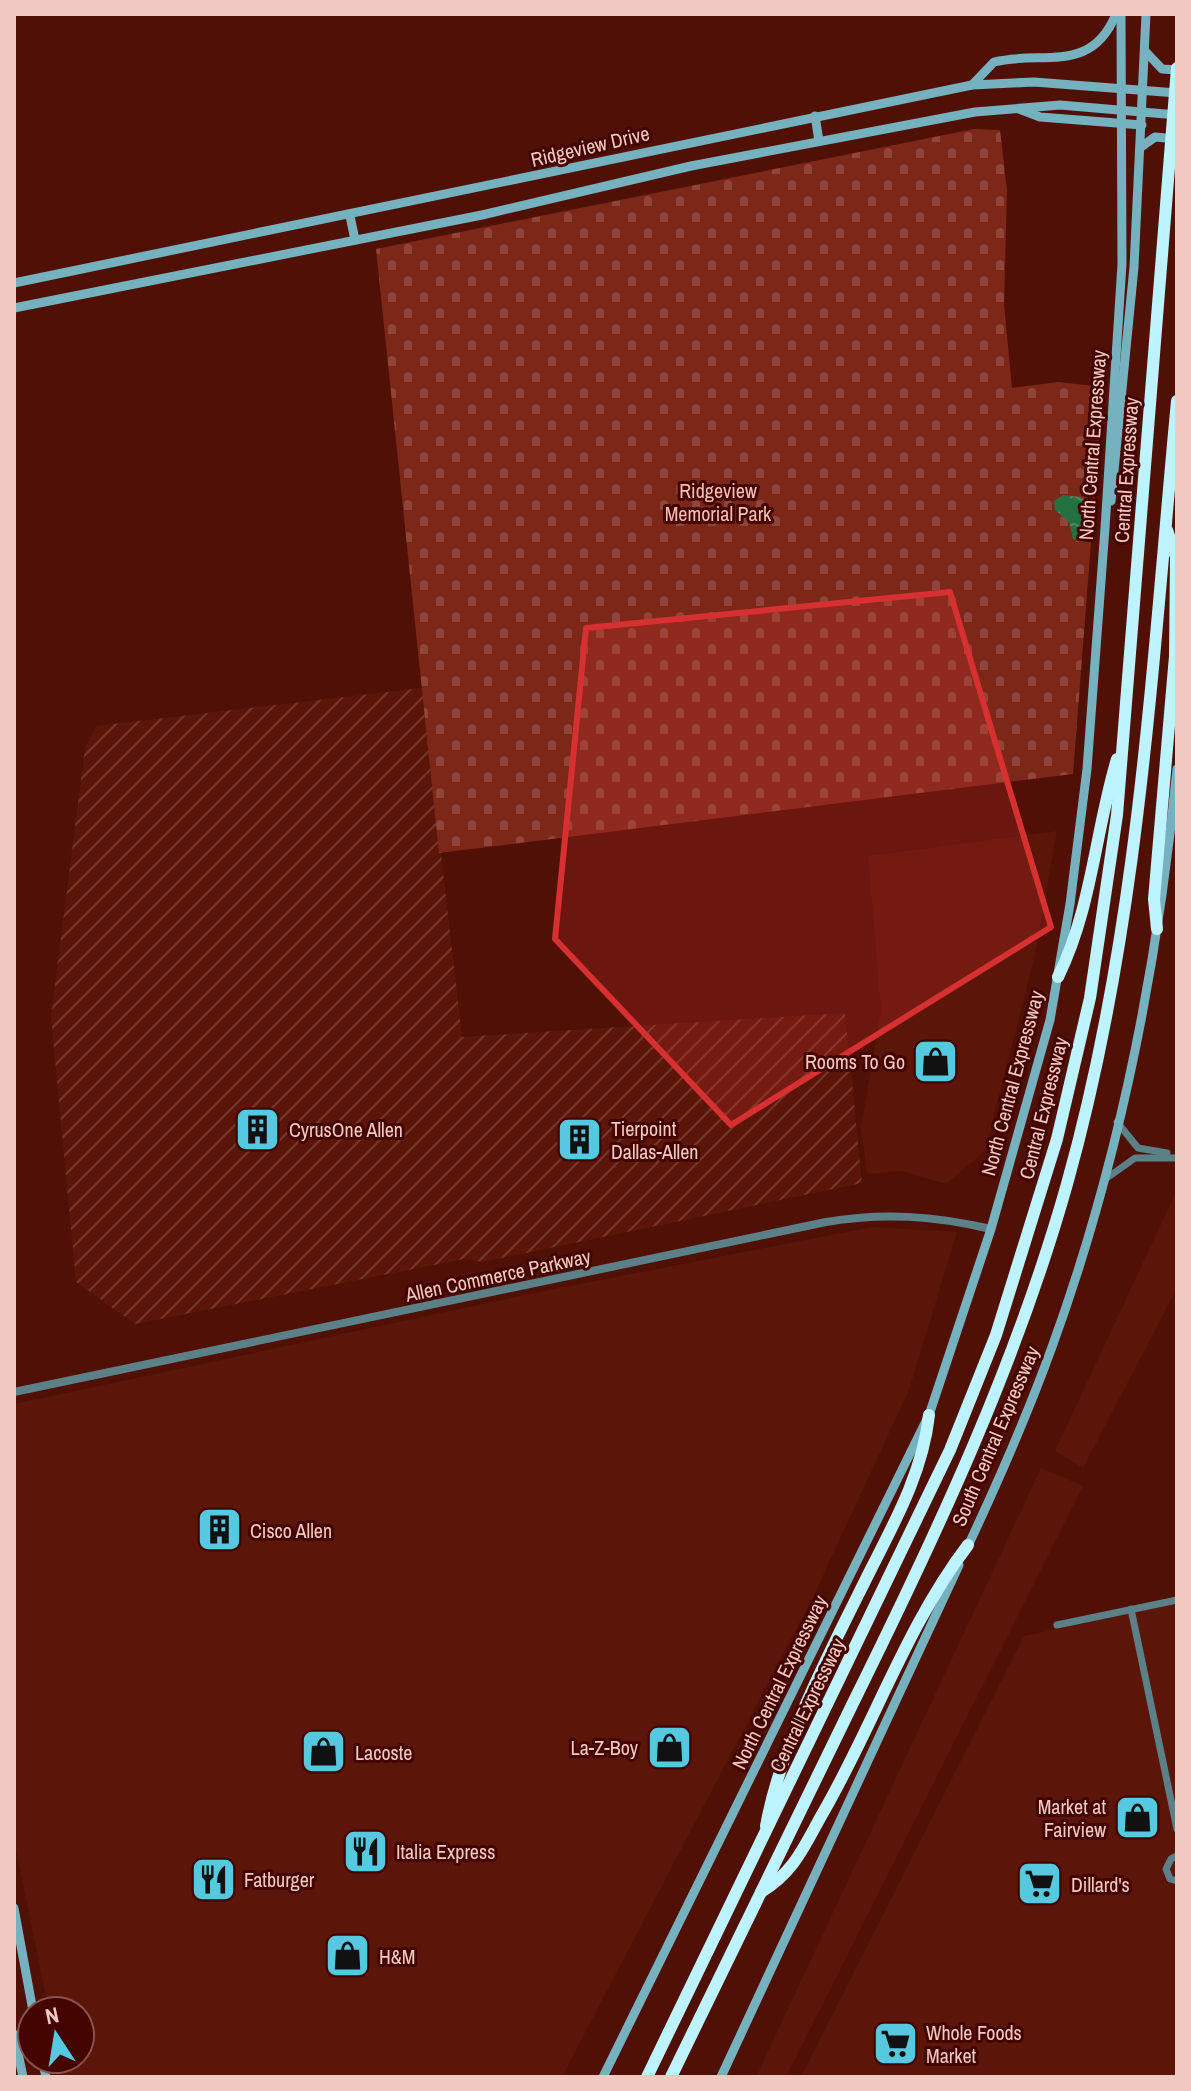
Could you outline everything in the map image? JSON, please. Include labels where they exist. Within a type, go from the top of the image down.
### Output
[{"type":"highway","name":"Central Expressway","points":[[647,2077],[763,1843],[950,1450],[1025,1250],[1057,1139],[1090,998],[1108,888],[1124,737],[1177,69]]},
{"type":"highway","name":"Central Expressway","points":[[671,2077],[961,1479],[1016,1342],[1059,1212],[1098,1059],[1122,935],[1139,810],[1177,401]]},
{"type":"highway","points":[[1157,929],[1154,899],[1175,656],[1176,557],[1165,526]]},
{"type":"highway","points":[[1058,977],[1081,918],[1100,843],[1107,793],[1124,737]]},
{"type":"highway","points":[[763,1843],[771,1799],[787,1755],[837,1639],[916,1477],[926,1447],[929,1415]]},
{"type":"highway","points":[[761,1892],[785,1878],[847,1771],[943,1578],[968,1545]]},
{"type":"main road","points":[[972,85],[994,62],[1057,58],[1091,48],[1102,40],[1119,14]]},
{"type":"main road","name":"North Central Expressway","points":[[603,2077],[929,1415],[991,1229],[1037,1070],[1058,977],[1087,769],[1122,264],[1119,14]]},
{"type":"main road","points":[[1105,528],[1114,488],[1134,267],[1146,14]]},
{"type":"main road","points":[[1145,51],[1162,69],[1177,69]]},
{"type":"main road","name":"Ridgeview Drive","points":[[14,283],[972,85],[1004,82],[1177,93]]},
{"type":"main road","name":"Ridgeview Drive","points":[[14,308],[355,240],[819,141],[1016,108],[1060,105],[1177,115]]},
{"type":"main road","points":[[1016,108],[1040,117],[1142,125]]},
{"type":"main road","points":[[815,116],[819,141]]},
{"type":"main road","points":[[1141,147],[1155,137],[1177,139]]},
{"type":"main road","points":[[350,216],[355,240]]},
{"type":"main road","name":"South Central Expressway","points":[[721,2077],[968,1545],[1053,1344],[1117,1122],[1157,929],[1177,769]]},
{"type":"main road","points":[[14,1908],[30,1995]]},
{"type":"main road","points":[[14,2034],[23,2077]]},
{"type":"street","points":[[1117,1122],[1138,1148],[1177,1156]]},
{"type":"street","points":[[1102,1181],[1135,1158],[1177,1156]]},
{"type":"street","name":"Allen Commerce Parkway","points":[[14,1392],[841,1219],[918,1216],[991,1229]]},
{"type":"street","points":[[1057,1625],[1177,1600]]},
{"type":"street","points":[[1131,1609],[1177,1829]]},
{"type":"street","points":[[1177,1856],[1167,1863],[1166,1869],[1170,1879],[1177,1881]]},
{"type":"highlighted area","points":[[950,592],[1051,927],[731,1125],[555,939],[586,628]]},
{"type":"shaded area","points":[[422,688],[462,1037],[845,1013],[862,1183],[483,1262],[464,1259],[135,1324],[76,1282],[51,1016],[85,748],[96,726]]},
{"type":"shaded area","points":[[1057,831],[1034,959],[985,1151],[946,1184],[901,1171],[867,1174],[861,1127],[881,1010],[868,856]]},
{"type":"shaded area","points":[[1177,1190],[1177,1288],[1083,1468],[1055,1451]]},
{"type":"shaded area","points":[[872,1227],[957,1232],[909,1390],[814,1595],[562,2077],[62,2077],[96,2075],[96,1995],[46,1995],[14,1840],[14,1404],[549,1290]]},
{"type":"shaded area","points":[[1041,1468],[1083,1486],[786,2077],[756,2077]]},
{"type":"shaded area","points":[[1177,1603],[1177,2077],[801,2077],[1024,1636]]},
{"type":"green space","name":"Ridgeview Memorial Park","points":[[974,129],[1000,130],[1007,190],[1004,304],[1012,388],[1058,382],[1103,387],[1073,774],[439,853],[376,249]]},
{"type":"water","points":[[1063,495],[1081,497],[1087,502],[1085,535],[1081,540],[1073,539],[1069,522],[1055,510],[1054,501]]},
{"type":"place","name":"Rooms To Go","points":[[936,1061]]},
{"type":"place","name":"CyrusOne Allen","points":[[258,1129]]},
{"type":"place","name":"Tierpoint Dallas-Allen","points":[[580,1139]]},
{"type":"place","name":"Cisco Allen","points":[[219,1530]]},
{"type":"place","name":"La-Z-Boy","points":[[669,1747]]},
{"type":"place","name":"Lacoste","points":[[324,1752]]},
{"type":"place","name":"Market at Fairview","points":[[1137,1818]]},
{"type":"place","name":"Italia Express","points":[[365,1851]]},
{"type":"place","name":"Fatburger","points":[[213,1879]]},
{"type":"place","name":"Dillard's","points":[[1040,1884]]},
{"type":"place","name":"H&M","points":[[348,1956]]},
{"type":"place","name":"Whole Foods Market","points":[[895,2043]]}]
